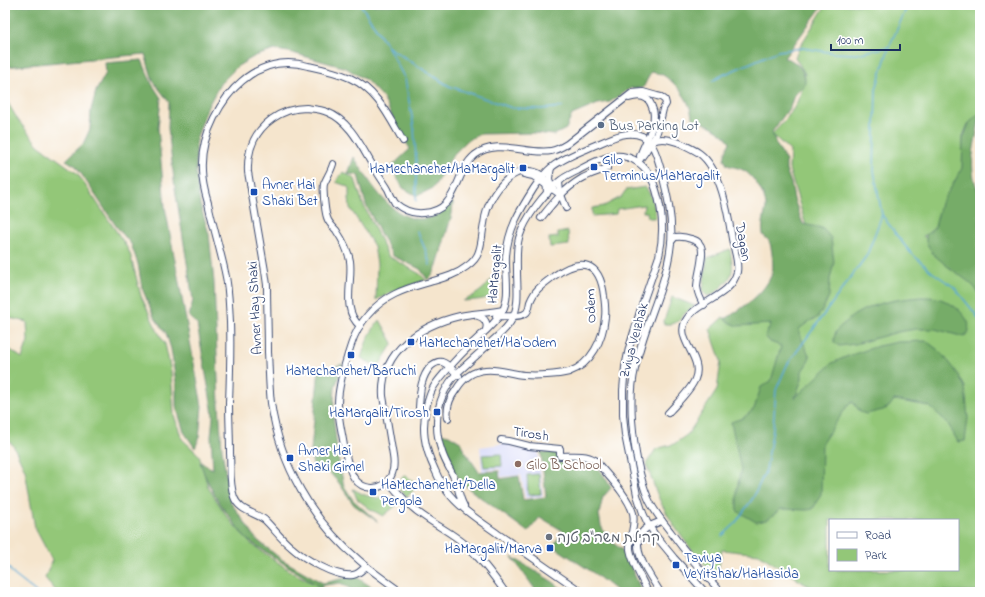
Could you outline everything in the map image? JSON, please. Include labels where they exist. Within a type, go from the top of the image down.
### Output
[{"type":"street","points":[[366,566],[360,572],[349,575],[333,571],[313,562],[291,547],[260,516],[238,505],[234,498],[231,478],[229,421],[231,345],[228,292],[225,270],[212,223],[203,181],[202,159],[211,125],[220,107],[231,92],[240,82],[254,73],[280,63],[306,65],[343,76],[361,84],[373,94],[381,104],[402,141]]},
{"type":"street","name":"Avner Hay Shaki","points":[[401,592],[366,566],[332,535],[301,492],[285,458],[273,415],[269,383],[267,285],[248,172],[248,156],[256,135],[265,124],[275,116],[295,109],[307,108],[321,110],[334,115],[345,123],[360,143],[395,203],[413,213],[432,212],[447,204],[469,162],[480,152],[493,148],[517,148],[545,152],[556,150],[568,144],[624,101],[632,93],[646,92],[657,96]]},
{"type":"street","name":"Avner Hay Shaki","points":[[624,101],[634,96],[640,96],[646,98],[652,106]]},
{"type":"street","points":[[638,162],[659,126],[663,108],[666,104],[665,100],[657,96],[652,99],[653,124],[650,141]]},
{"type":"street","points":[[652,106],[659,111],[663,108]]},
{"type":"street","points":[[659,126],[668,139]]},
{"type":"street","name":"HaMargalit","points":[[582,592],[467,511],[446,490],[428,453],[424,430],[426,410],[430,391],[439,378],[461,353],[500,316],[504,309],[507,290],[506,255],[510,234],[518,213],[541,178],[551,168],[559,163],[618,136],[634,134],[650,141]]},
{"type":"street","name":"Dagan","points":[[650,141],[668,139],[693,149],[708,162],[719,183],[731,230],[737,262],[737,272],[732,282],[724,291],[688,316],[684,324],[685,339],[697,365],[695,380],[668,413]]},
{"type":"street","name":"Zviya VeIzhak","points":[[650,141],[658,161],[668,200],[671,242],[669,259],[641,345],[635,369],[632,388],[634,436],[643,481],[650,501],[662,521],[693,561],[721,592]]},
{"type":"street","name":"HaMargalit","points":[[467,511],[438,441],[437,416],[442,397],[456,374],[505,329],[514,316],[517,300],[517,259],[519,240],[524,227],[548,190],[567,176],[590,164],[611,157],[628,157],[638,162]]},
{"type":"street","name":"Zviya VeIzhak","points":[[638,162],[648,173],[656,191],[660,204],[662,239],[659,256],[629,348],[623,390],[625,435],[637,495],[643,513],[651,528],[685,572],[705,592]]},
{"type":"street","points":[[333,164],[324,184],[326,214],[328,220],[347,250],[351,270],[349,298],[352,317],[360,326]]},
{"type":"street","points":[[548,190],[551,168]]},
{"type":"street","points":[[541,218],[555,201],[573,184],[582,178],[607,168]]},
{"type":"street","points":[[514,316],[504,309],[468,314],[430,327],[418,333],[400,348],[395,354],[385,373],[383,382],[383,396],[394,462],[391,478],[381,486],[374,488],[362,486],[353,477],[348,464],[338,405],[339,389],[352,344],[360,326],[370,313],[385,300],[395,294],[456,274],[472,263],[479,252],[484,222],[490,202],[496,191],[513,176],[527,174],[541,178],[548,190],[561,195]]},
{"type":"street","points":[[559,182],[559,189],[566,208]]},
{"type":"street","points":[[671,227],[681,236]]},
{"type":"street","points":[[671,242],[675,237],[681,236],[697,240],[702,247],[702,256],[697,284],[698,293],[704,305]]},
{"type":"street","name":"Odem","points":[[463,380],[474,373],[484,370],[496,370],[523,375],[563,373],[574,370],[587,360],[599,343],[603,331],[606,312],[604,292],[599,275],[588,265],[577,265],[566,268],[536,290],[526,313]]},
{"type":"street","points":[[516,309],[521,313],[526,313]]},
{"type":"street","points":[[455,318],[478,316],[514,316],[526,313]]},
{"type":"street","points":[[478,316],[482,317],[486,321],[486,330]]},
{"type":"street","points":[[419,408],[422,383],[429,369],[437,362],[442,362],[463,380],[456,388],[448,402],[448,418]]},
{"type":"street","name":"Tirosh","points":[[501,440],[529,446],[560,449],[560,456],[585,456],[595,460],[622,492],[630,505],[634,525],[630,549],[648,592]]},
{"type":"street","points":[[388,481],[412,507],[424,517],[460,540],[472,550],[505,592]]},
{"type":"street","points":[[660,592],[639,554],[638,539],[640,535],[662,521]]},
{"type":"street","points":[[637,568],[644,564]]},
{"type":"shaded area","points":[[508,443],[528,451],[538,451],[543,496],[525,498],[521,475],[501,477],[500,469],[482,471],[480,447]]},
{"type":"green space","points":[[5,5],[823,5],[784,58],[795,62],[801,68],[805,79],[805,84],[794,95],[790,107],[772,132],[776,144],[786,161],[786,170],[803,224],[822,228],[831,238],[834,262],[830,279],[829,296],[823,309],[817,318],[799,329],[799,333],[810,357],[802,371],[802,379],[795,398],[832,363],[848,356],[878,346],[898,342],[926,341],[937,349],[949,362],[965,387],[968,418],[965,441],[958,442],[947,422],[929,406],[894,400],[889,407],[883,410],[866,414],[860,412],[853,402],[848,405],[822,443],[821,494],[813,509],[781,509],[767,520],[756,522],[737,511],[737,489],[741,469],[731,422],[743,418],[754,409],[761,387],[771,381],[781,346],[770,342],[765,336],[771,324],[737,326],[725,320],[759,294],[769,281],[772,274],[773,263],[771,248],[769,241],[763,234],[766,207],[759,187],[752,178],[745,171],[727,165],[724,159],[730,142],[727,138],[718,130],[692,118],[686,99],[673,83],[663,75],[651,72],[643,88],[631,88],[610,102],[598,104],[572,115],[566,129],[554,135],[534,133],[480,134],[468,140],[453,155],[433,188],[417,196],[403,188],[391,167],[410,149],[383,98],[366,80],[346,68],[289,52],[275,50],[255,56],[238,66],[220,84],[207,108],[196,140],[196,175],[200,204],[209,234],[214,282],[222,449],[230,501],[256,539],[281,559],[323,583],[355,576],[379,592],[356,592],[340,583],[318,586],[246,539],[214,494],[200,462],[213,469],[211,437],[213,416],[212,408],[197,324],[189,317],[193,300],[175,188],[168,128],[169,102],[153,81],[145,54],[5,67]]},
{"type":"green space","points":[[826,5],[980,5],[980,112],[968,124],[963,136],[963,171],[938,230],[923,236],[980,277],[980,591],[820,592],[803,583],[759,554],[722,550],[717,577],[688,545],[670,519],[660,500],[646,464],[656,449],[674,444],[688,434],[717,390],[721,361],[710,329],[722,318],[809,318],[807,229],[789,169],[790,151],[772,134],[789,115],[796,104],[803,84],[805,74],[795,57]]},
{"type":"green space","points":[[142,60],[152,84],[161,98],[158,128],[165,207],[202,406],[199,439],[195,448],[184,432],[176,406],[176,383],[171,349],[166,333],[154,317],[142,288],[138,264],[131,244],[116,226],[76,166],[66,160],[83,144],[90,129],[91,110],[96,91],[106,73],[105,63]]},
{"type":"green space","points":[[5,98],[18,120],[38,145],[77,173],[130,253],[141,296],[165,344],[171,371],[174,415],[182,439],[199,455],[208,487],[228,518],[250,543],[293,573],[330,592],[57,592],[45,578],[52,560],[35,528],[25,470],[13,445],[5,438],[5,346],[22,358],[28,341],[27,322],[5,317]]},
{"type":"green space","points":[[979,113],[980,117],[973,156],[973,175],[980,195],[980,297],[976,289],[969,282],[933,254],[926,242],[926,235],[935,227],[941,203],[962,168],[963,139],[969,123]]},
{"type":"green space","points":[[354,157],[369,180],[388,204],[411,218],[425,219],[439,214],[453,202],[452,214],[437,265],[433,275],[428,280],[420,269],[393,256],[366,205],[358,175],[348,174]]},
{"type":"green space","points":[[343,172],[355,179],[363,204],[388,256],[420,274],[426,280],[394,291],[376,300],[377,264],[374,246],[350,208],[349,187],[336,182]]},
{"type":"green space","points":[[645,187],[648,190],[654,205],[656,218],[648,218],[647,212],[643,212],[644,205],[617,209],[616,214],[592,216],[592,208],[604,206],[621,197],[626,190]]},
{"type":"green space","points":[[568,231],[569,245],[550,247],[549,238],[558,237],[558,233]]},
{"type":"green space","points":[[730,249],[732,271],[730,276],[724,285],[717,291],[707,296],[703,289],[707,258]]},
{"type":"green space","points":[[497,273],[497,282],[493,294],[485,299],[463,301],[474,296],[490,282]]},
{"type":"green space","points":[[672,297],[695,306],[684,314],[679,321],[671,324],[663,324]]},
{"type":"green space","points":[[921,297],[937,298],[946,301],[955,307],[968,322],[969,331],[964,337],[935,329],[916,329],[898,332],[855,344],[839,346],[834,342],[836,332],[839,328],[863,310],[887,302]]},
{"type":"green space","points":[[380,320],[393,343],[378,367],[361,358],[368,338]]},
{"type":"green space","points":[[343,364],[335,388],[333,414],[338,457],[344,486],[353,500],[378,522],[354,505],[339,483],[329,472],[313,468],[311,450],[319,368],[326,369]]},
{"type":"green space","points":[[440,433],[449,435],[462,443],[462,447],[479,472],[499,471],[500,479],[519,476],[523,500],[546,497],[541,452],[558,453],[558,463],[570,461],[584,462],[598,469],[605,477],[611,488],[603,497],[599,514],[601,526],[609,540],[621,549],[628,560],[642,592],[618,592],[595,574],[553,546],[563,531],[540,517],[528,532],[469,489],[459,479],[447,460]]},
{"type":"green space","points":[[501,454],[502,466],[484,467],[482,455]]},
{"type":"green space","points":[[539,474],[541,494],[528,495],[527,475]]},
{"type":"green space","points":[[404,475],[419,484],[407,497],[397,486]]},
{"type":"green space","points":[[353,489],[367,496],[388,499],[398,504],[383,516],[370,509],[357,499]]},
{"type":"green space","points":[[512,557],[553,582],[566,592],[537,592]]},
{"type":"waterway","points":[[361,5],[388,47],[405,79],[414,128],[416,201]]},
{"type":"waterway","points":[[908,5],[889,47],[876,89],[874,171],[882,215],[910,252],[932,272],[954,287],[980,321]]},
{"type":"waterway","points":[[388,47],[449,86],[512,108],[541,109],[563,107]]},
{"type":"waterway","points":[[712,81],[778,51],[803,48],[834,53],[857,54],[888,47]]},
{"type":"waterway","points":[[722,536],[734,525],[753,498],[766,470],[773,428],[776,390],[787,365],[867,255],[882,215]]},
{"type":"waterway","points":[[417,231],[426,251],[430,265]]},
{"type":"waterway","points":[[5,563],[14,575],[36,592]]},
{"type":"place","name":"Bus Parking Lot","points":[[601,125]]},
{"type":"place","name":"Gilo Terminus/HaMargalit","points":[[594,167]]},
{"type":"place","name":"HaMechanehet/HaMargalit","points":[[523,168]]},
{"type":"place","name":"Avner Hai Shaki Bet","points":[[254,192]]},
{"type":"place","name":"HaMechanehet/Ha'Odem","points":[[411,342]]},
{"type":"place","name":"HaMechanehet/Baruchi","points":[[351,355]]},
{"type":"place","name":"HaMargalit/Tirosh","points":[[437,412]]},
{"type":"place","name":"Avner Hai Shaki Gimel","points":[[290,458]]},
{"type":"place","name":"Gilo B School","points":[[518,464]]},
{"type":"place","name":"HaMechanehet/Della Pergola","points":[[373,492]]},
{"type":"place","name":"קהילת משה\"ב טנה","points":[[549,537]]},
{"type":"place","name":"HaMargalit/Marva","points":[[550,548]]},
{"type":"place","name":"Tsviya VeYitshak/HaHasida","points":[[676,565]]}]
